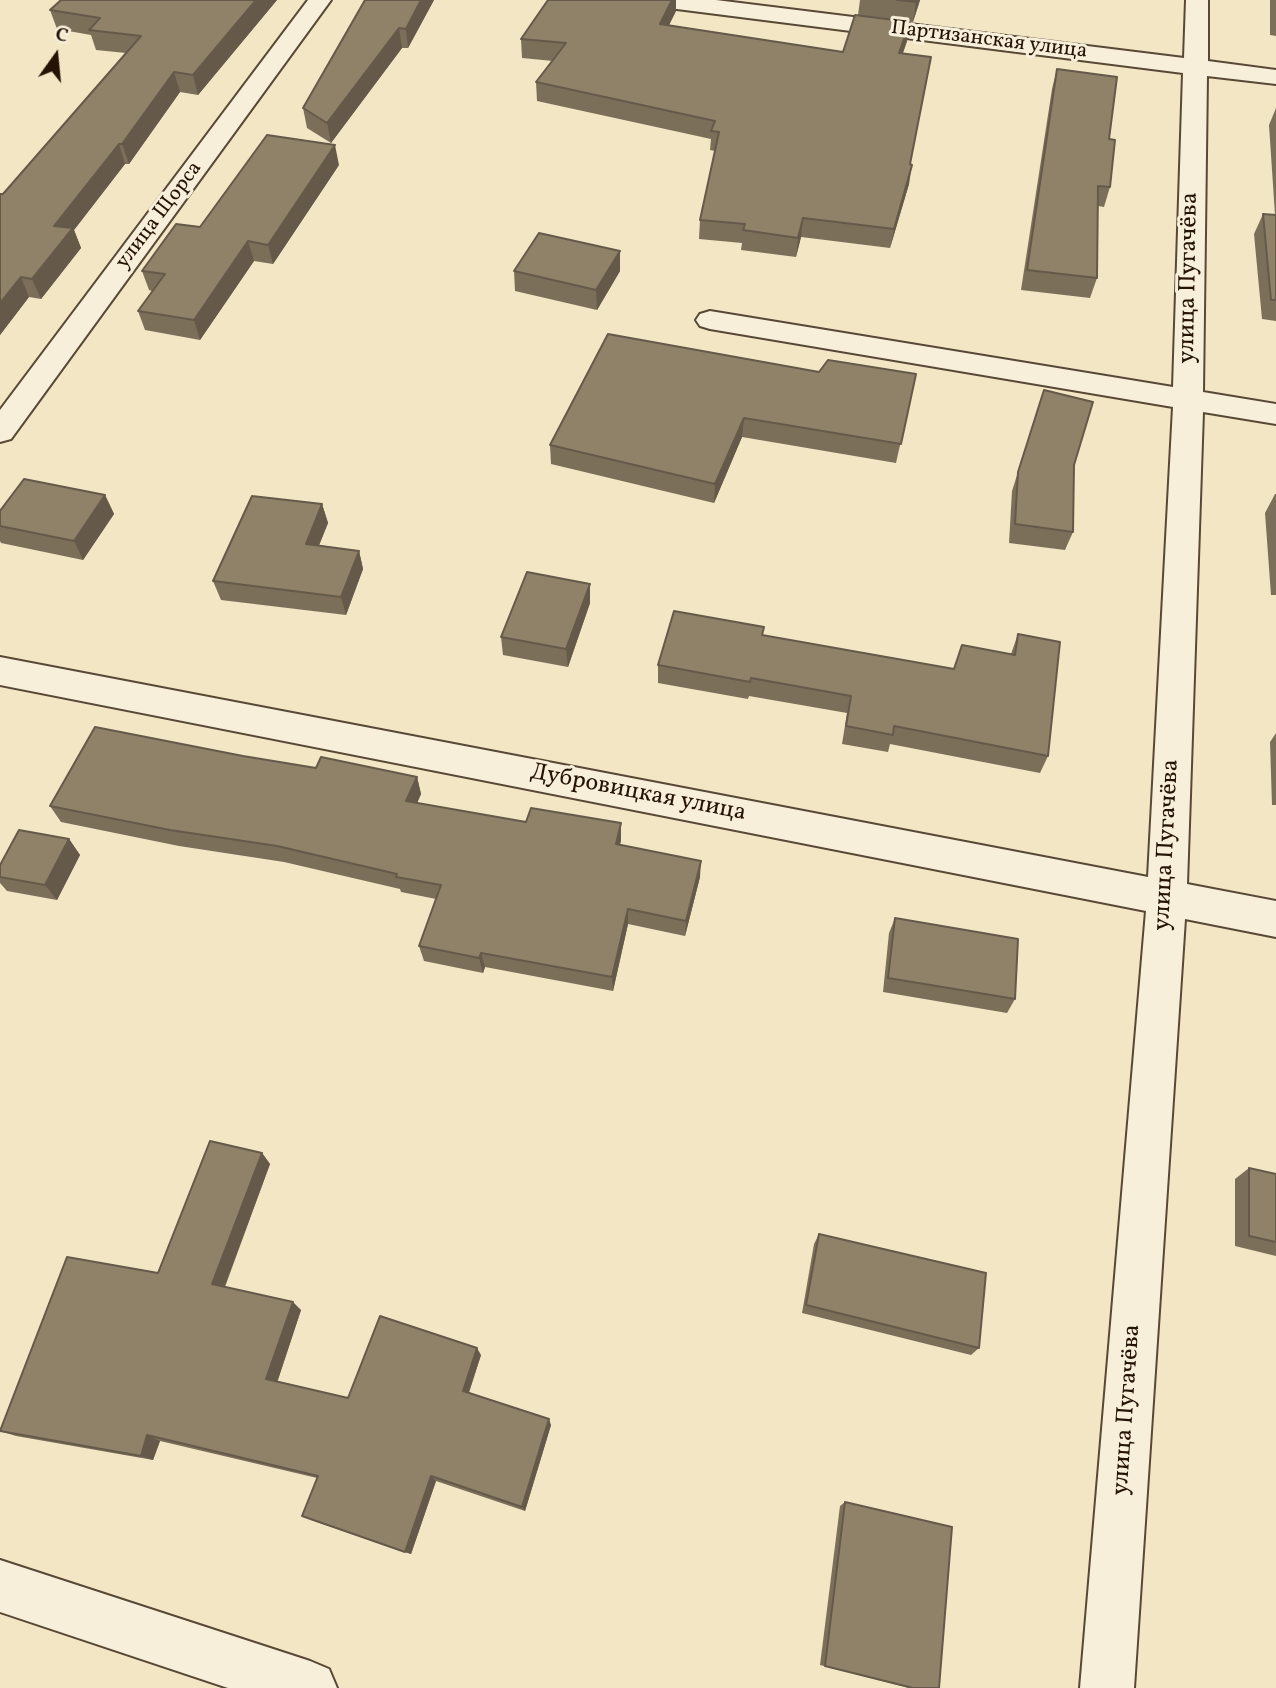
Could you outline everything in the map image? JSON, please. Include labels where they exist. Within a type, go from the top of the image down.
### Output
[{"type":"street","name":"улица Щорса","points":[[0,432],[320,0]]},
{"type":"street","name":"Партизанская улица","points":[[661,0],[1276,77]]},
{"type":"street","name":"улица Пугачёва","points":[[1107,1688],[1167,896],[1188,400],[1197,0]]},
{"type":"street","points":[[710,320],[1276,414]]},
{"type":"street","name":"Дубровицкая улица","points":[[0,671],[1276,919]]},
{"type":"street","points":[[0,1586],[310,1688]]},
{"type":"building","points":[[61,0],[256,0],[193,75],[174,72],[122,144],[119,144],[54,226],[73,228],[32,279],[21,277],[0,303],[0,194],[3,194],[141,36],[89,30],[100,18],[50,10]]},
{"type":"building","points":[[365,0],[421,0],[406,29],[399,28],[327,123],[303,108]]},
{"type":"building","points":[[548,0],[672,0],[660,24],[843,52],[855,15],[910,22],[899,53],[931,57],[910,164],[912,165],[894,229],[803,218],[798,238],[743,230],[745,224],[700,220],[719,132],[711,131],[715,121],[536,82],[566,43],[521,39]]},
{"type":"building","points":[[1057,69],[1117,77],[1109,139],[1115,140],[1110,187],[1098,186],[1097,278],[1027,270]]},
{"type":"building","points":[[267,135],[335,145],[268,245],[248,241],[194,320],[138,311],[165,274],[142,271],[176,224],[200,227]]},
{"type":"building","points":[[1263,214],[1276,215],[1276,300],[1271,300]]},
{"type":"building","points":[[539,233],[620,251],[596,290],[514,271]]},
{"type":"building","points":[[608,334],[819,372],[828,360],[916,374],[901,444],[744,418],[715,484],[550,445]]},
{"type":"building","points":[[1044,390],[1093,402],[1074,465],[1073,532],[1015,524],[1018,472]]},
{"type":"building","points":[[24,479],[105,495],[74,541],[0,526],[0,511]]},
{"type":"building","points":[[252,496],[322,504],[306,544],[359,551],[341,597],[213,581]]},
{"type":"building","points":[[527,572],[590,584],[566,649],[501,637]]},
{"type":"building","points":[[674,611],[764,627],[762,635],[954,669],[962,645],[1015,655],[1018,634],[1060,642],[1048,756],[894,726],[893,735],[846,726],[851,696],[751,678],[750,682],[658,665]]},
{"type":"building","points":[[95,727],[316,768],[321,757],[417,777],[406,801],[526,822],[531,808],[621,823],[616,844],[701,861],[686,921],[628,909],[612,977],[481,953],[479,958],[419,946],[441,885],[396,877],[397,874],[277,846],[170,830],[50,806]]},
{"type":"building","points":[[19,830],[69,839],[45,885],[0,877],[0,865]]},
{"type":"building","points":[[895,918],[1018,939],[1015,999],[888,978]]},
{"type":"building","points":[[210,1141],[262,1153],[212,1284],[293,1302],[266,1379],[348,1398],[380,1316],[477,1348],[463,1391],[549,1419],[522,1507],[431,1476],[405,1552],[302,1516],[318,1476],[147,1435],[141,1456],[0,1431],[67,1257],[158,1273]]},
{"type":"building","points":[[1249,1168],[1276,1174],[1276,1242],[1249,1236]]},
{"type":"building","points":[[819,1234],[986,1273],[979,1348],[806,1305]]},
{"type":"building","points":[[845,1502],[952,1527],[939,1688],[913,1688],[825,1666]]}]
